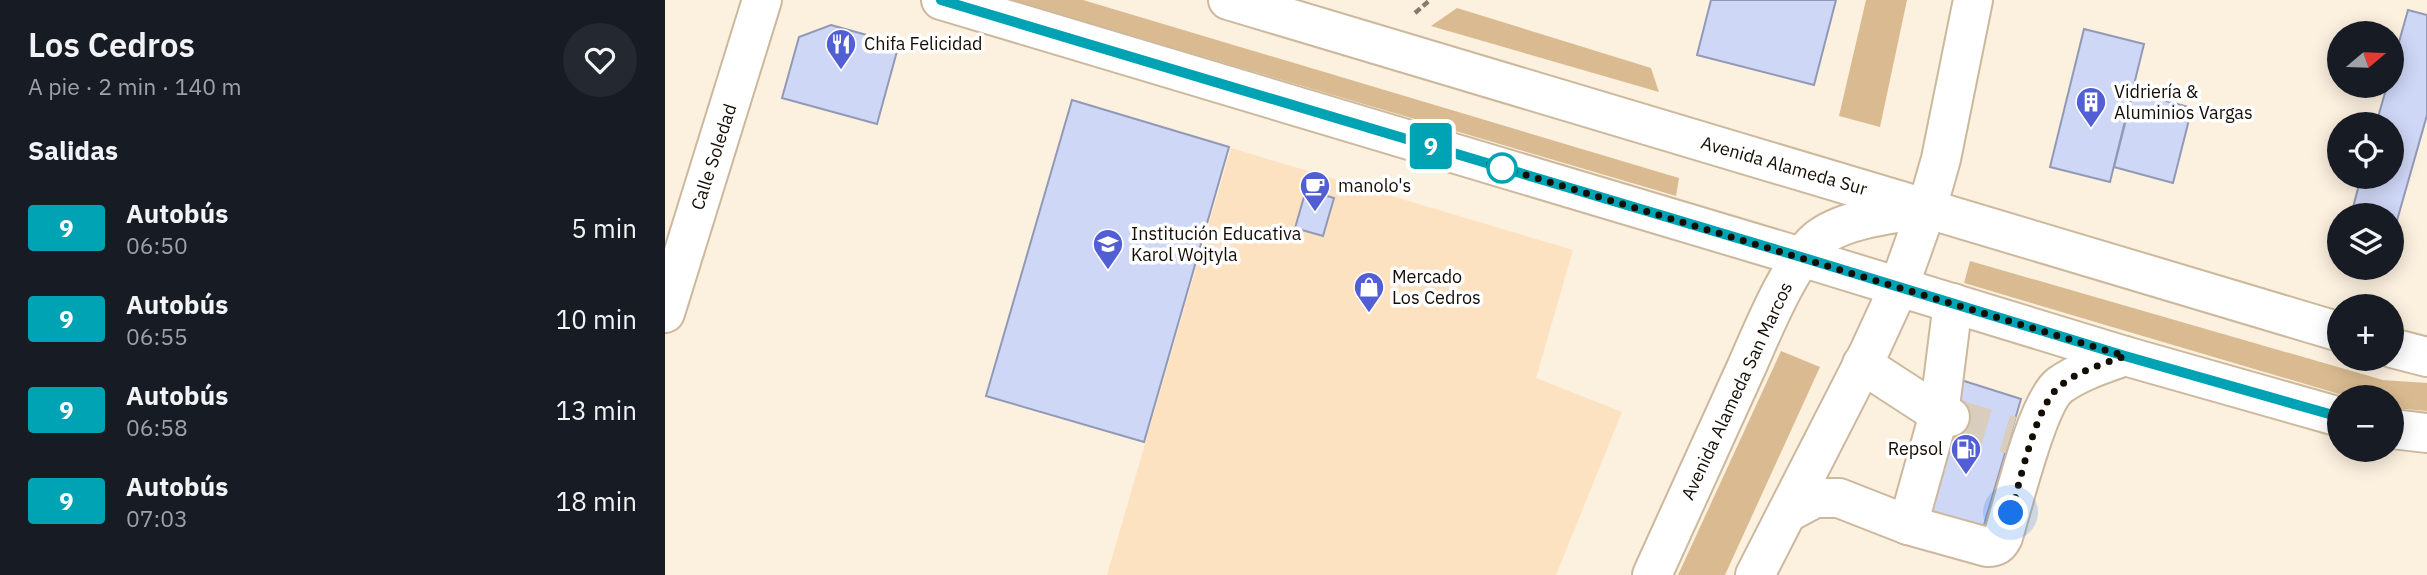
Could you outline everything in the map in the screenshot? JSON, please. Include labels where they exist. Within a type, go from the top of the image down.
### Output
[{"type":"main road","name":"Calle Soledad","points":[[665,313],[762,0]]},
{"type":"main road","points":[[941,0],[1801,257],[1898,289],[2327,413]]},
{"type":"main road","name":"Avenida Alameda Sur","points":[[1228,0],[2327,328]]},
{"type":"main road","points":[[1755,575],[1898,289],[1941,159],[1973,0]]},
{"type":"main road","name":"Avenida Alameda San Marcos","points":[[1652,575],[1767,321],[1801,257],[1819,238],[1865,219],[1927,208]]},
{"type":"main road","points":[[1908,525],[1945,416],[1953,303]]},
{"type":"main road","points":[[2404,351],[2427,356]]},
{"type":"main road","points":[[1787,513],[1815,498],[1839,498],[1908,525],[1987,547],[2000,544],[2022,438],[2058,387],[2085,371],[2125,356]]},
{"type":"main road","points":[[1862,364],[1945,416]]},
{"type":"main road","points":[[2404,430],[2427,433]]},
{"type":"shaded area","points":[[1010,0],[1083,0],[1679,178],[1676,196]]},
{"type":"shaded area","points":[[1866,0],[1907,0],[1880,127],[1839,116]]},
{"type":"shaded area","points":[[1457,8],[1651,68],[1659,92],[1431,26]]},
{"type":"shaded area","name":"Mercado Los Cedros","points":[[1231,148],[1573,250],[1536,378],[1622,412],[1556,575],[1107,575]]},
{"type":"shaded area","points":[[1970,261],[2327,364],[2327,371],[2352,371],[2383,380],[2427,383],[2427,411],[2404,409],[2404,385],[2327,385],[2327,390],[1964,283]]},
{"type":"shaded area","points":[[1781,351],[1820,367],[1725,575],[1678,575]]},
{"type":"building","points":[[1711,0],[1836,0],[1814,85],[1697,55]]},
{"type":"building","points":[[2408,10],[2427,15],[2427,115],[2402,203],[2354,203],[2358,189],[2404,189],[2404,112],[2379,112],[2384,98],[2405,98],[2405,21]]},
{"type":"building","name":"Chifa Felicidad","points":[[831,25],[899,44],[877,124],[782,98],[799,37]]},
{"type":"building","name":"Vidriería & Aluminios Vargas","points":[[2084,29],[2144,44],[2110,182],[2050,167]]},
{"type":"building","points":[[2133,92],[2192,108],[2173,183],[2114,167]]},
{"type":"building","name":"Institución Educativa Karol Wojtyla","points":[[1072,100],[1229,147],[1144,442],[986,396]]},
{"type":"building","name":"manolo's","points":[[1306,190],[1334,198],[1323,236],[1295,228]]},
{"type":"building","name":"Repsol","points":[[1961,380],[2021,399],[1981,535],[1921,517]]},
{"type":"tunnel","points":[[1950,417],[2011,435]]},
{"type":"bus line","name":"9","points":[[941,0],[1801,257],[1898,289],[2327,413]]},
{"type":"place","name":"Chifa Felicidad","points":[[841,71]]},
{"type":"place","name":"Vidriería & Aluminios Vargas","points":[[2091,129]]},
{"type":"place","name":"manolo's","points":[[1315,213]]},
{"type":"place","name":"Institución Educativa Karol Wojtyla","points":[[1108,271]]},
{"type":"place","name":"Mercado Los Cedros","points":[[1369,314]]},
{"type":"place","name":"Repsol","points":[[1966,476]]},
{"type":"route","points":[[1502,168],[1490,164],[2125,356],[2085,371],[2058,387],[2042,410],[2011,513]]}]
